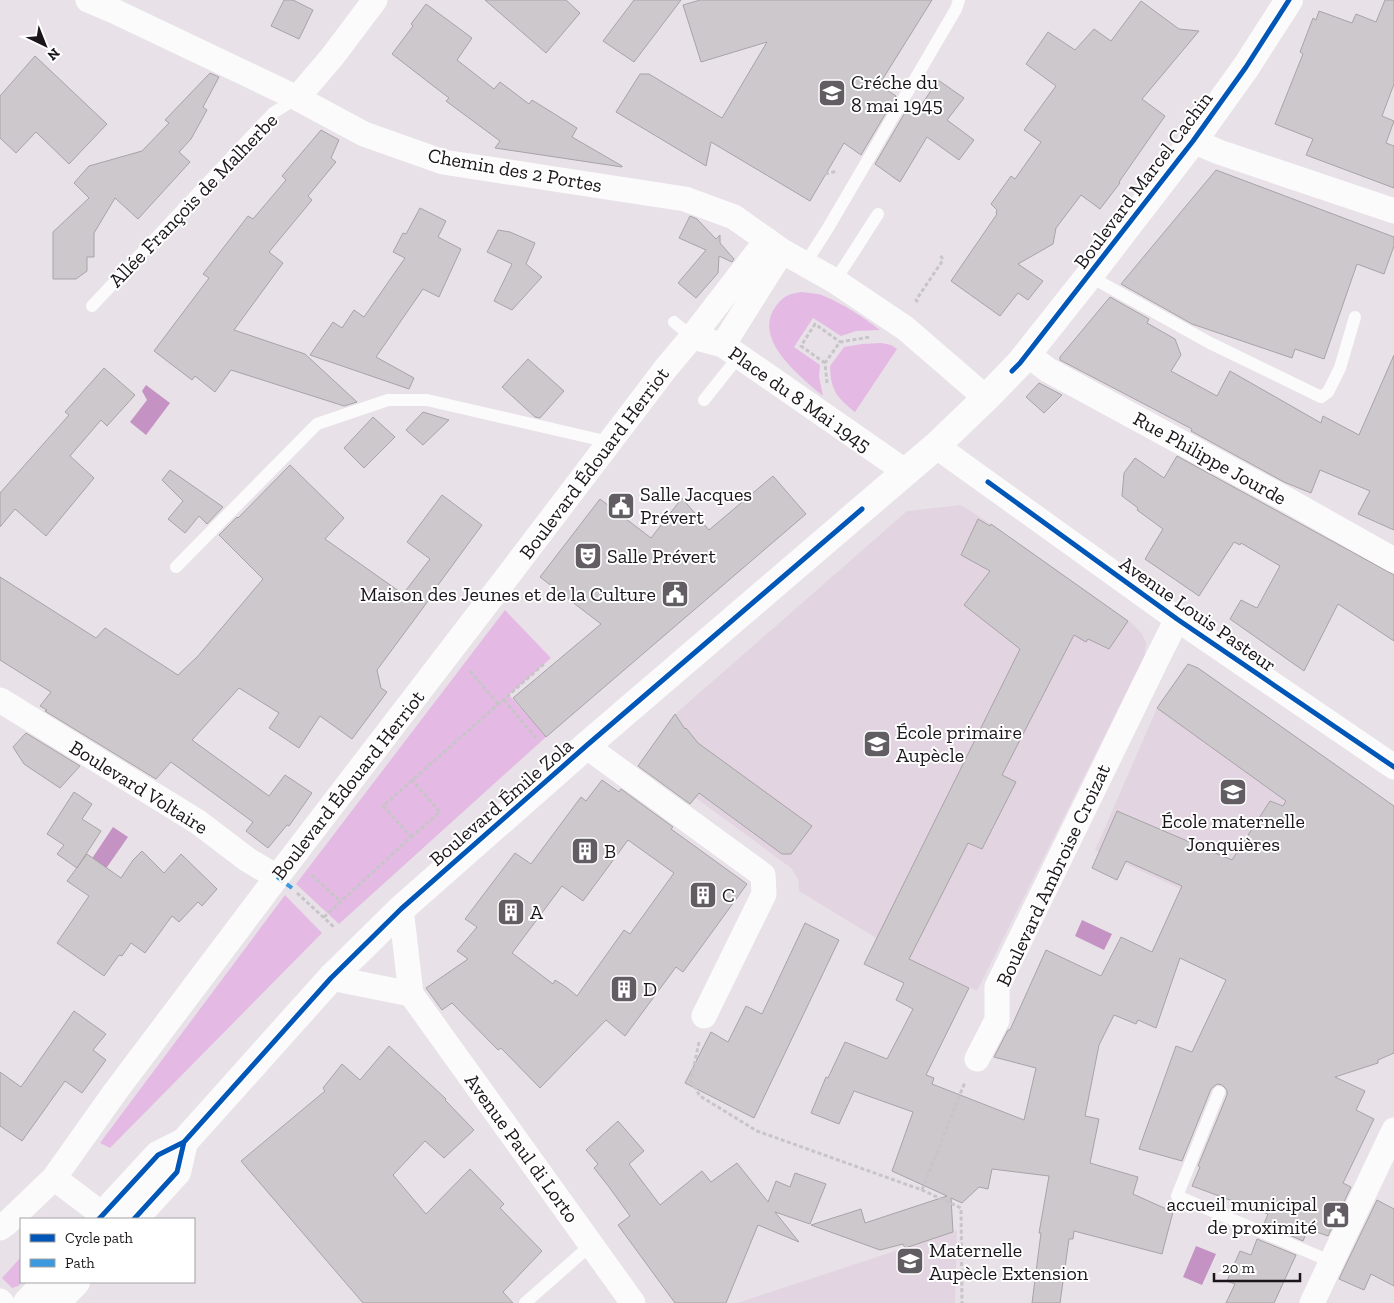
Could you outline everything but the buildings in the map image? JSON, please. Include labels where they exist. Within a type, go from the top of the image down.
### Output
[{"type":"main road","name":"Boulevard Marcel Cachin","points":[[936,446],[1020,363],[1089,276],[1193,142],[1246,67],[1289,0]]},
{"type":"main road","name":"Boulevard Émile Zola","points":[[101,1217],[158,1155],[184,1142],[331,978],[401,909],[586,746],[936,446]]},
{"type":"main road","name":"Boulevard Émile Zola","points":[[135,1218],[177,1172],[184,1142]]},
{"type":"main road","points":[[27,1303],[45,1283]]},
{"type":"main road","points":[[56,1303],[75,1283]]},
{"type":"street","name":"Chemin des 2 Portes","points":[[88,0],[298,98],[364,134],[443,162],[685,199],[734,217],[775,245]]},
{"type":"street","points":[[298,98],[375,0]]},
{"type":"street","points":[[1193,142],[1394,211]]},
{"type":"street","points":[[775,245],[835,281],[914,335],[986,398]]},
{"type":"street","name":"Boulevard Édouard Herriot","points":[[0,1228],[7,1224],[54,1178],[121,1084],[284,882],[507,577],[666,368],[683,330],[775,245]]},
{"type":"street","name":"Place du 8 Mai 1945","points":[[775,245],[731,351],[906,472]]},
{"type":"street","points":[[683,330],[731,351]]},
{"type":"street","name":"Rue Philippe Jourde","points":[[1027,354],[1048,370],[1394,560]]},
{"type":"street","name":"Avenue Louis Pasteur","points":[[936,446],[1177,619],[1394,767]]},
{"type":"street","name":"Boulevard Ambroise Croizat","points":[[976,1059],[996,1020],[997,987],[1177,619]]},
{"type":"street","name":"Boulevard Voltaire","points":[[0,700],[198,822],[248,860],[284,882]]},
{"type":"street","points":[[586,746],[762,875],[764,894],[704,1016]]},
{"type":"street","points":[[331,978],[410,994],[401,909]]},
{"type":"street","name":"Avenue Paul di Lorto","points":[[410,994],[633,1303]]},
{"type":"street","points":[[1312,1303],[1394,1130]]},
{"type":"street","points":[[54,1178],[101,1217]]},
{"type":"lane","points":[[805,264],[951,18],[959,0]]},
{"type":"lane","name":"Allée François de Malherbe","points":[[92,306],[273,113],[298,98]]},
{"type":"lane","points":[[835,281],[878,214]]},
{"type":"lane","points":[[1089,276],[1210,343],[1321,397],[1328,392],[1340,368],[1355,317]]},
{"type":"lane","points":[[704,400],[731,351]]},
{"type":"lane","points":[[176,567],[317,424],[388,400],[426,400],[609,442]]},
{"type":"lane","points":[[1220,1092],[1177,1196],[1332,1262]]},
{"type":"lane","points":[[526,1303],[592,1244]]},
{"type":"path","points":[[825,174],[841,169]]},
{"type":"path","points":[[924,306],[916,300],[943,260],[940,254]]},
{"type":"path","points":[[825,363],[801,346],[815,324],[840,342]]},
{"type":"path","points":[[830,391],[826,382],[825,363],[840,342],[875,336]]},
{"type":"path","points":[[411,837],[383,806],[545,663]]},
{"type":"path","points":[[467,668],[499,705]]},
{"type":"path","points":[[504,700],[538,740]]},
{"type":"path","points":[[324,918],[440,812],[412,780]]},
{"type":"path","points":[[310,873],[341,902]]},
{"type":"path","points":[[284,882],[335,928]]},
{"type":"path","points":[[704,1016],[691,1081],[700,1096],[757,1131],[922,1190],[961,1208],[962,1303]]},
{"type":"path","points":[[922,1190],[961,1091],[976,1059]]},
{"type":"shaded area","points":[[802,292],[818,294],[842,304],[880,330],[856,331],[841,336],[813,318],[794,347],[820,365],[819,376],[823,396],[803,379],[782,356],[774,344],[770,331],[770,319],[776,306],[787,296]]},
{"type":"shaded area","points":[[881,343],[891,345],[897,349],[855,412],[839,397],[833,387],[830,366],[844,347]]},
{"type":"shaded area","points":[[146,385],[170,403],[146,435],[130,422],[147,400],[142,391]]},
{"type":"shaded area","name":"École primaire Aupècle","points":[[961,505],[1133,624],[1142,634],[1146,643],[1145,655],[977,991],[879,943],[875,940],[876,938],[799,891],[798,879],[791,868],[696,798],[694,800],[641,762],[675,714],[907,511]]},
{"type":"shaded area","points":[[505,610],[551,658],[509,695],[546,737],[339,924],[296,884]]},
{"type":"shaded area","name":"École maternelle Jonquières","points":[[1190,666],[1198,668],[1355,778],[1218,906],[1095,850],[1157,708],[1184,668]]},
{"type":"shaded area","points":[[113,827],[128,837],[105,870],[91,860]]},
{"type":"shaded area","points":[[285,895],[322,933],[110,1148],[100,1143]]},
{"type":"shaded area","points":[[1082,920],[1112,934],[1104,950],[1075,936]]},
{"type":"shaded area","name":"Maternelle Aupècle Extension","points":[[957,1230],[955,1303],[737,1303],[953,1232]]},
{"type":"shaded area","points":[[1196,1246],[1216,1254],[1202,1285],[1183,1277]]},
{"type":"shaded area","points":[[20,1258],[21,1283],[12,1288],[2,1278]]},
{"type":"marked path","points":[[277,877],[292,888]]},
{"type":"cycle path","points":[[1012,371],[1193,141],[1246,67],[1289,0]]},
{"type":"cycle path","points":[[988,482],[1177,619],[1394,767]]},
{"type":"cycle path","points":[[100,1218],[158,1155],[184,1142],[331,978],[401,909],[586,746],[862,509]]},
{"type":"cycle path","points":[[135,1218],[177,1172],[184,1142]]},
{"type":"place","name":"Créche du 8 mai 1945","points":[[832,93]]},
{"type":"place","name":"Salle Jacques Prévert","points":[[621,506]]},
{"type":"place","name":"Salle Prévert","points":[[588,556]]},
{"type":"place","name":"Maison des Jeunes et de la Culture","points":[[675,594]]},
{"type":"place","name":"École primaire Aupècle","points":[[877,744]]},
{"type":"place","name":"École maternelle Jonquières","points":[[1233,792]]},
{"type":"place","name":"B","points":[[585,851]]},
{"type":"place","name":"C","points":[[703,895]]},
{"type":"place","name":"A","points":[[511,912]]},
{"type":"place","name":"D","points":[[624,989]]},
{"type":"place","name":"accueil municipal de proximité","points":[[1336,1215]]},
{"type":"place","name":"Maternelle Aupècle Extension","points":[[910,1261]]}]
